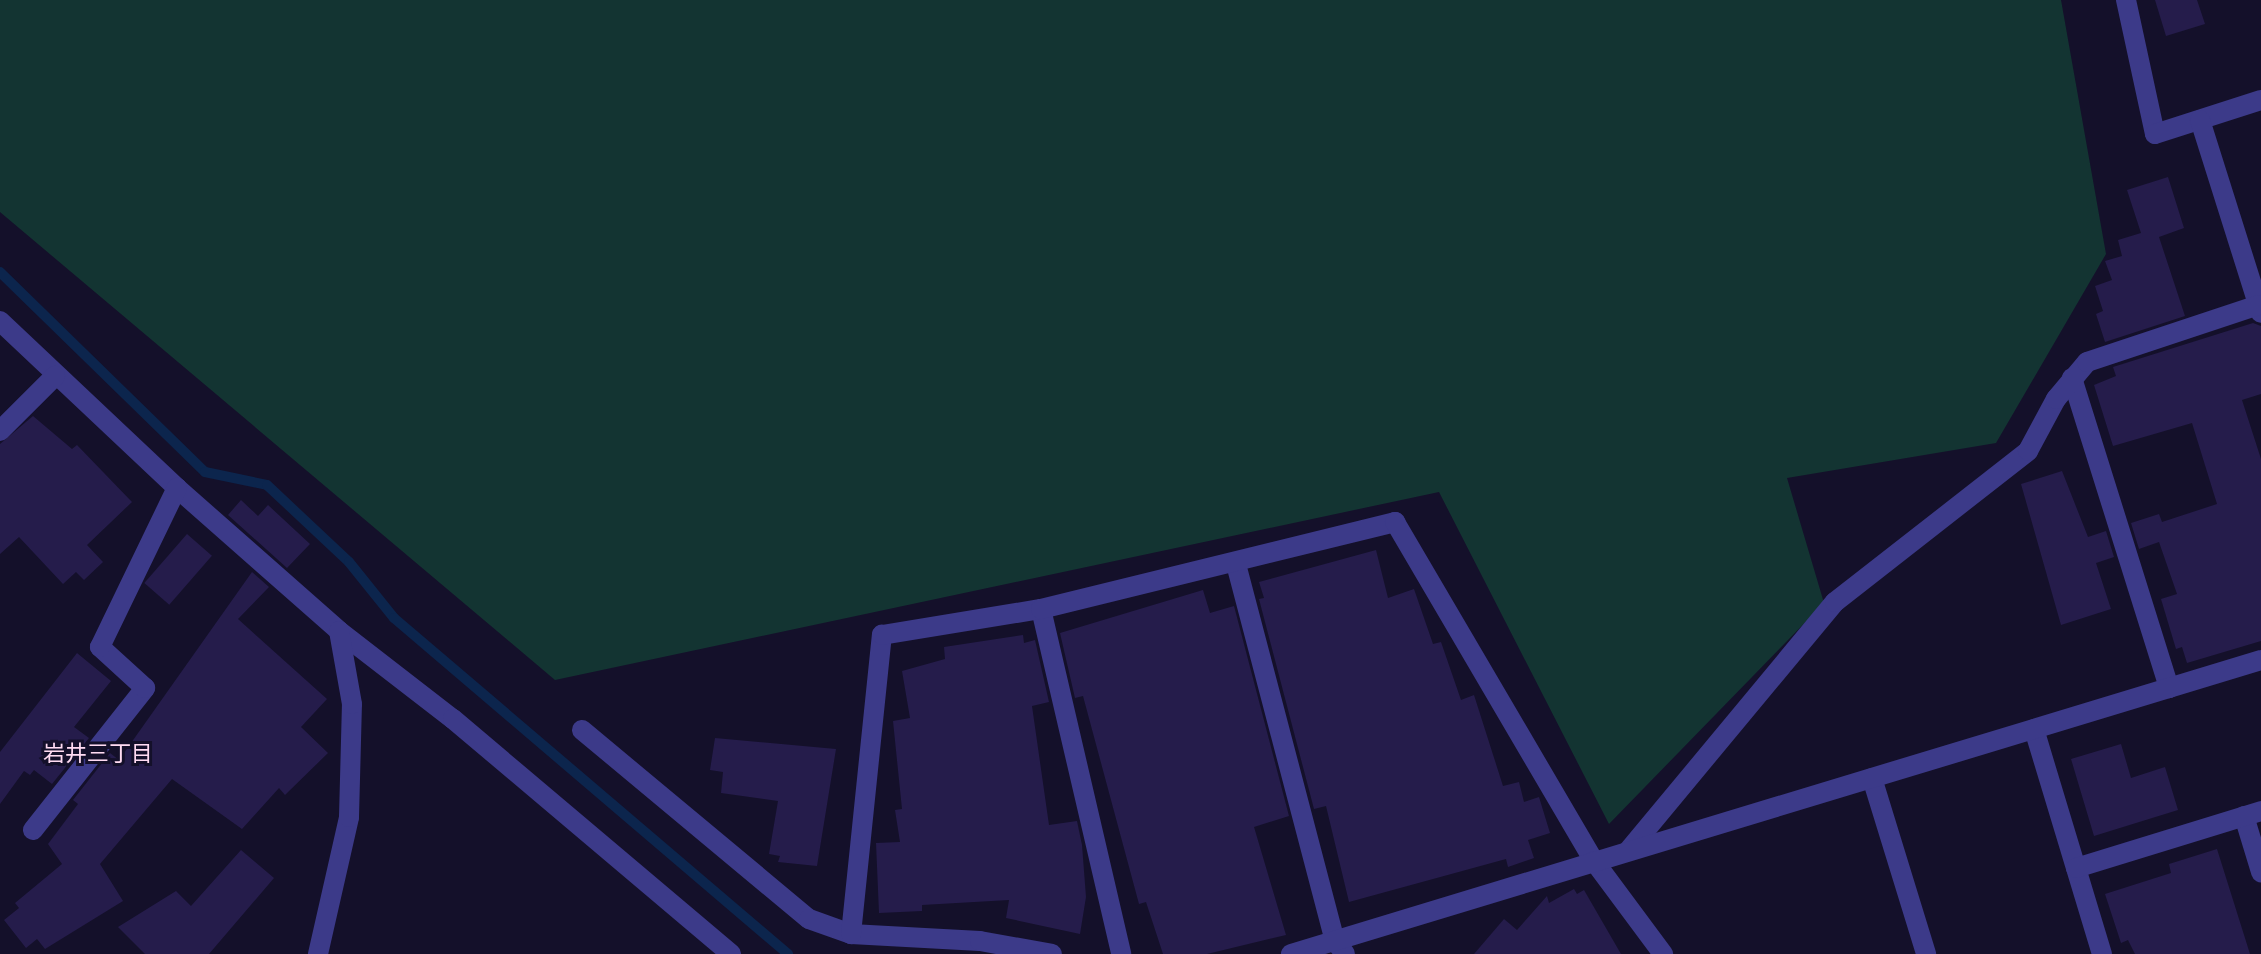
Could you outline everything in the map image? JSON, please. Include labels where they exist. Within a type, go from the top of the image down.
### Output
[{"type":"street","points":[[2126,0],[2155,134],[2261,100]]},
{"type":"street","points":[[1629,850],[1835,602],[2028,451],[2072,378],[2087,362],[2260,309],[2200,120]]},
{"type":"street","points":[[0,321],[177,488],[339,631],[453,719],[731,954]]},
{"type":"street","points":[[0,431],[55,376]]},
{"type":"street","points":[[2072,378],[2169,688]]},
{"type":"street","points":[[33,830],[145,688],[100,647],[177,488]]},
{"type":"street","points":[[851,934],[882,635],[1041,609],[1236,564],[1395,522],[1594,861],[1663,954]]},
{"type":"street","points":[[1236,564],[1340,948]]},
{"type":"street","points":[[1041,609],[1121,954]]},
{"type":"street","points":[[318,954],[349,817],[352,704],[339,631]]},
{"type":"street","points":[[1291,954],[1340,948],[1629,850],[2261,660]]},
{"type":"street","points":[[2034,729],[2102,954]]},
{"type":"street","points":[[582,730],[809,919],[851,934],[980,941],[1052,954]]},
{"type":"street","points":[[1872,778],[1926,954]]},
{"type":"street","points":[[2076,868],[2253,814],[2261,872]]},
{"type":"green space","points":[[0,0],[2061,0],[2106,254],[1996,443],[1787,478],[1824,603],[1609,824],[1439,492],[555,680],[0,212]]},
{"type":"building","points":[[2155,0],[2197,0],[2205,24],[2166,36]]},
{"type":"building","points":[[2168,177],[2184,228],[2159,237],[2185,316],[2105,342],[2096,314],[2103,311],[2095,286],[2112,280],[2105,261],[2122,256],[2118,240],[2141,233],[2127,190]]},
{"type":"building","points":[[2253,323],[2261,326],[2261,394],[2242,400],[2261,459],[2261,641],[2187,663],[2182,647],[2176,649],[2161,599],[2177,594],[2159,542],[2139,549],[2131,523],[2159,514],[2162,522],[2217,504],[2192,423],[2113,446],[2094,385],[2116,376],[2113,367]]},
{"type":"building","points":[[33,416],[72,449],[77,445],[132,502],[87,545],[103,562],[84,580],[76,572],[63,584],[19,537],[0,554],[0,444]]},
{"type":"building","points":[[2062,471],[2088,537],[2106,531],[2114,557],[2096,563],[2111,609],[2061,625],[2021,484]]},
{"type":"building","points":[[241,500],[258,516],[268,505],[310,544],[287,568],[228,515]]},
{"type":"building","points":[[187,534],[212,556],[169,605],[144,583]]},
{"type":"building","points":[[1376,550],[1388,598],[1414,589],[1433,644],[1441,642],[1461,700],[1474,695],[1503,786],[1519,782],[1524,802],[1539,797],[1550,833],[1528,840],[1534,858],[1508,867],[1506,859],[1349,902],[1326,806],[1314,809],[1259,599],[1264,598],[1259,582]]},
{"type":"building","points":[[252,572],[269,587],[238,619],[327,699],[301,727],[328,753],[285,795],[279,788],[242,829],[172,779],[100,864],[123,901],[45,949],[37,939],[26,948],[4,920],[19,908],[15,903],[62,864],[48,844],[78,804],[73,800],[110,753],[119,760]]},
{"type":"building","points":[[1203,590],[1210,613],[1234,606],[1289,816],[1254,827],[1286,935],[1207,954],[1163,954],[1146,902],[1139,904],[1083,696],[1075,698],[1060,633]]},
{"type":"building","points":[[1023,635],[1024,643],[1035,640],[1049,702],[1032,706],[1049,825],[1077,821],[1082,845],[1086,897],[1080,934],[1006,918],[1009,900],[922,905],[922,911],[879,913],[876,843],[900,842],[895,810],[902,809],[893,721],[910,718],[902,671],[945,659],[944,647]]},
{"type":"building","points":[[77,653],[111,681],[74,727],[89,738],[52,784],[34,770],[30,775],[24,771],[0,804],[0,752]]},
{"type":"building","points":[[715,738],[836,749],[817,866],[778,862],[780,856],[769,854],[778,801],[721,793],[723,772],[710,770]]},
{"type":"building","points":[[2121,744],[2131,778],[2165,767],[2178,810],[2094,836],[2071,759]]},
{"type":"building","points":[[2217,849],[2250,954],[2135,954],[2128,940],[2121,943],[2105,894],[2171,873],[2169,864]]},
{"type":"building","points":[[241,850],[274,878],[209,954],[145,954],[118,927],[176,891],[191,906]]},
{"type":"building","points":[[1574,889],[1577,894],[1584,890],[1621,954],[1474,954],[1504,919],[1517,930],[1547,896],[1549,903]]},
{"type":"waterway","points":[[0,272],[205,472],[267,485],[349,562],[394,618],[788,954]]},
{"type":"district","name":"岩井三丁目","points":[[98,754]]}]
